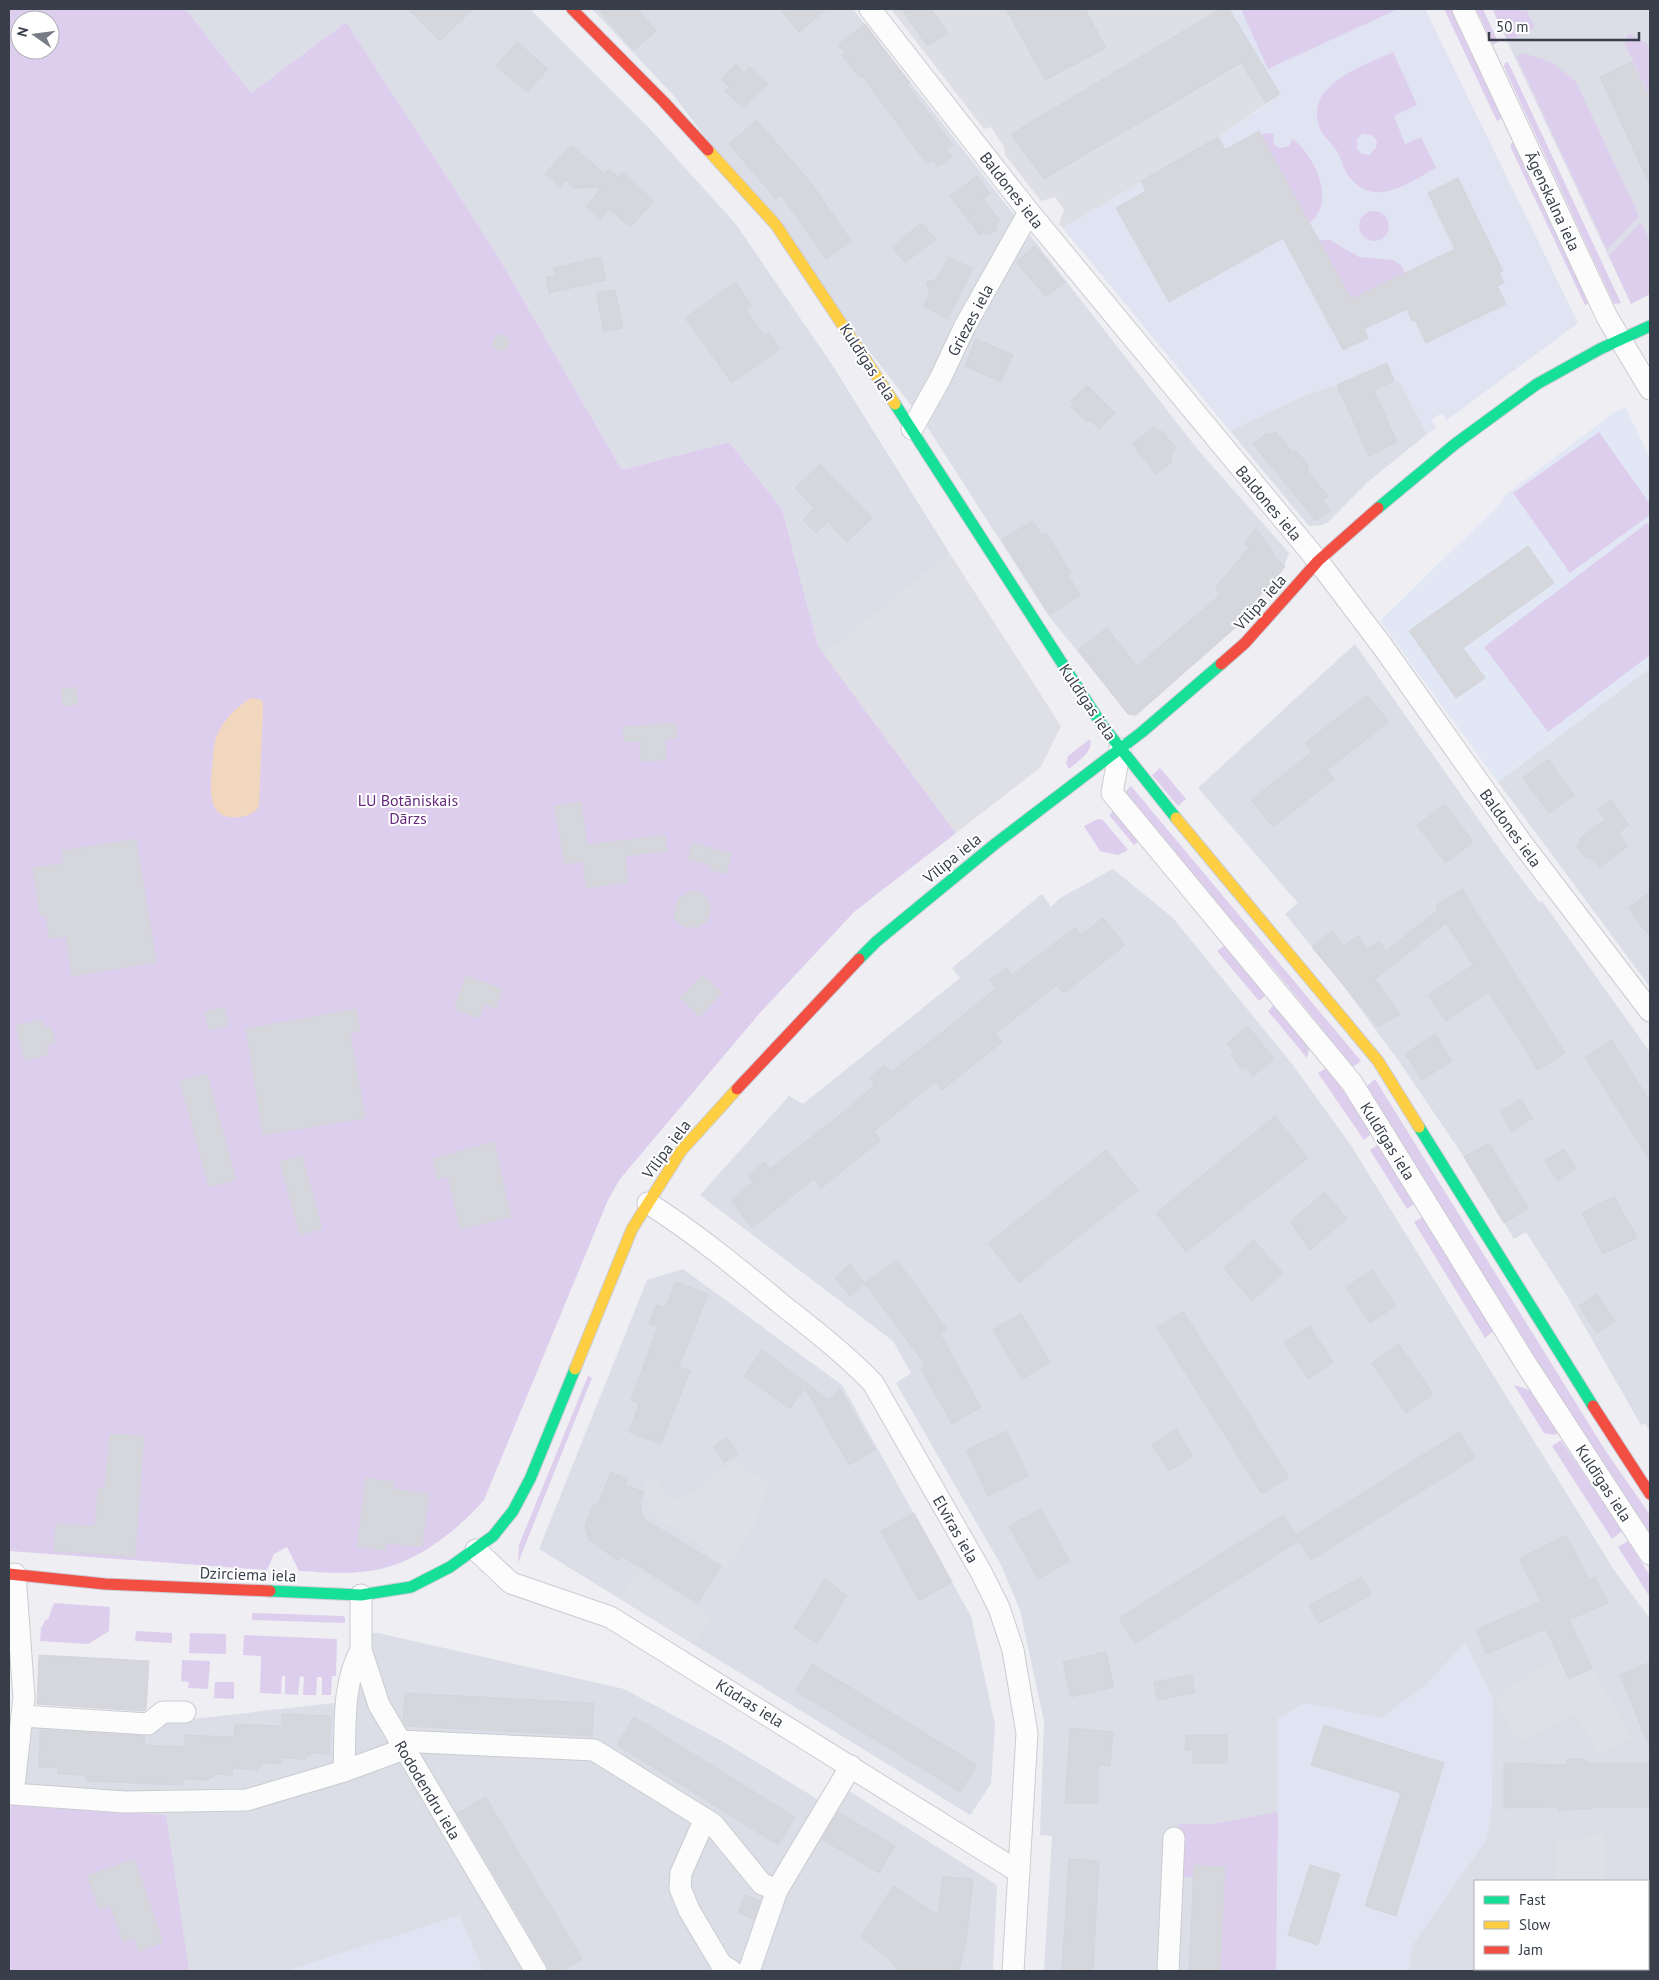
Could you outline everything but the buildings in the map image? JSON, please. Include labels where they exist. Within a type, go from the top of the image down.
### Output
[{"type":"street","name":"Kuldīgas iela","points":[[572,9],[664,102],[776,225],[912,429],[1102,725],[1378,1061],[1568,1368],[1650,1494]]},
{"type":"street","name":"Baldones iela","points":[[870,9],[1029,212],[1318,561],[1383,647],[1521,842],[1650,1011]]},
{"type":"street","name":"Āgenskalna iela","points":[[1463,9],[1620,340],[1650,389]]},
{"type":"street","name":"Griezes iela","points":[[912,429],[940,379],[964,328],[1029,212]]},
{"type":"street","name":"Vīlipa iela","points":[[476,1550],[504,1524],[530,1479],[632,1229],[648,1202],[681,1151],[777,1044],[877,942],[972,862],[1120,749],[1245,643],[1318,561],[1402,487],[1537,384],[1650,326]]},
{"type":"street","name":"Kuldīgas iela","points":[[1120,749],[1112,793],[1352,1083],[1526,1364],[1650,1554]]},
{"type":"street","points":[[1352,1083],[1378,1061]]},
{"type":"street","name":"Elvīras iela","points":[[648,1202],[691,1231],[745,1274],[852,1361],[873,1384],[981,1572],[999,1608],[1013,1650],[1027,1733],[1012,1971]]},
{"type":"street","name":"Dzirciema iela","points":[[12,1574],[104,1584],[361,1595],[411,1588],[476,1550]]},
{"type":"street","name":"Kūdras iela","points":[[476,1550],[511,1583],[610,1617],[1019,1872]]},
{"type":"street","points":[[12,1574],[24,1698],[13,1794],[125,1802],[247,1800],[344,1771],[402,1745],[594,1750],[713,1824],[762,1884],[777,1890]]},
{"type":"street","name":"Rododendru iela","points":[[361,1595],[361,1650],[378,1705],[536,1971]]},
{"type":"street","points":[[344,1771],[349,1679],[353,1664],[361,1650]]},
{"type":"street","points":[[22,1716],[148,1724],[163,1712],[185,1712]]},
{"type":"street","points":[[749,1971],[777,1890],[851,1766]]},
{"type":"street","points":[[705,1819],[681,1873],[680,1888],[689,1910],[721,1964],[732,1971]]},
{"type":"street","points":[[1168,1971],[1174,1838]]},
{"type":"shaded area","points":[[182,9],[530,9],[647,126],[735,223],[831,363],[950,554],[824,655],[818,646],[782,509],[729,442],[622,470],[493,248],[346,22],[251,93],[188,12]]},
{"type":"shaded area","points":[[592,9],[853,9],[1199,451],[1289,553],[1282,571],[1241,617],[1244,620],[1136,715],[1128,714],[1048,615],[926,425],[674,96]]},
{"type":"shaded area","points":[[891,9],[1229,9],[1280,94],[1218,137],[1063,228],[1059,224],[1064,210],[1055,197],[1041,201],[1005,155],[1004,147],[991,127],[984,129]]},
{"type":"shaded area","points":[[1229,9],[1425,9],[1578,323],[1447,420],[1442,413],[1437,416],[1432,420],[1436,428],[1427,434],[1400,382],[1394,381],[1386,363],[1337,385],[1305,395],[1230,431],[1063,228],[1218,137],[1280,95]]},
{"type":"shaded area","points":[[1492,9],[1650,9],[1650,294],[1631,304]]},
{"type":"shaded area","points":[[1387,363],[1400,382],[1427,434],[1369,481],[1328,522],[1322,525],[1309,526],[1230,431],[1305,395],[1337,385]]},
{"type":"shaded area","points":[[1626,408],[1650,459],[1650,668],[1498,782],[1380,621],[1502,502],[1504,496],[1616,411]]},
{"type":"shaded area","points":[[950,554],[1061,726],[1041,767],[956,833],[824,655]]},
{"type":"shaded area","points":[[1355,644],[1500,850],[1539,902],[1542,901],[1650,1052],[1650,1432],[1645,1423],[1641,1425],[1567,1296],[1526,1232],[1514,1239],[1464,1157],[1398,1060],[1345,988],[1285,914],[1298,903],[1198,788]]},
{"type":"shaded area","points":[[1650,668],[1650,987],[1498,782]]},
{"type":"shaded area","points":[[252,698],[262,700],[263,707],[259,806],[256,811],[249,815],[229,817],[221,814],[216,809],[211,795],[214,745],[226,720],[241,705]]},
{"type":"shaded area","points":[[1113,869],[1173,918],[1292,1064],[1350,1144],[1614,1570],[1650,1619],[1650,1971],[1044,1971],[1052,1836],[1040,1835],[1044,1721],[1020,1610],[1002,1567],[896,1383],[911,1373],[893,1341],[700,1195],[789,1096],[803,1104],[960,978],[952,968],[1042,894],[1051,907],[1060,898]]},
{"type":"shaded area","points":[[683,1269],[842,1385],[971,1616],[995,1724],[991,1784],[970,1815],[539,1549],[647,1280]]},
{"type":"shaded area","points":[[735,1461],[769,1484],[755,1523],[727,1568],[709,1556],[705,1547],[651,1514],[644,1484],[658,1478],[665,1496],[678,1499],[692,1492]]},
{"type":"shaded area","points":[[638,1570],[711,1616],[694,1644],[621,1598]]},
{"type":"shaded area","points":[[378,1633],[624,1689],[722,1741],[832,1808],[846,1789],[997,1885],[993,1971],[9,1971],[9,1823],[22,1714],[148,1724],[344,1702],[351,1635]]},
{"type":"shaded area","points":[[1465,1642],[1493,1698],[1492,1807],[1487,1839],[1412,1946],[1409,1971],[1276,1971],[1278,1718],[1306,1703],[1380,1718],[1425,1686]]},
{"type":"shaded area","points":[[1558,1657],[1569,1679],[1592,1668],[1631,1737],[1599,1754],[1575,1713],[1519,1742],[1493,1698]]},
{"type":"shaded area","points":[[1604,1833],[1606,1880],[1557,1880],[1556,1839],[1581,1839]]},
{"type":"shaded area","points":[[460,1915],[483,1971],[286,1971]]},
{"type":"green space","name":"LU Botāniskais Dārzs","points":[[9,9],[182,9],[188,12],[251,93],[346,22],[493,248],[622,470],[729,442],[782,509],[818,646],[956,833],[854,912],[759,1014],[620,1179],[608,1200],[484,1500],[472,1513],[429,1548],[396,1564],[360,1572],[329,1573],[299,1571],[287,1547],[274,1554],[267,1570],[9,1551]]},
{"type":"green space","points":[[1241,9],[1398,9],[1268,69]]},
{"type":"green space","points":[[1444,9],[1451,9],[1502,118],[1497,121]]},
{"type":"green space","points":[[1476,9],[1483,9],[1498,42],[1493,45]]},
{"type":"green space","points":[[1493,9],[1526,9],[1535,28],[1508,40]]},
{"type":"green space","points":[[1629,33],[1650,46],[1650,97],[1624,42]]},
{"type":"green space","points":[[1393,52],[1417,105],[1394,116],[1405,144],[1421,137],[1436,168],[1403,186],[1379,192],[1368,191],[1358,185],[1348,175],[1337,151],[1321,130],[1318,122],[1318,108],[1322,96],[1342,77]],"holes":[[[1362,134],[1372,135],[1377,141],[1376,148],[1369,155],[1362,154],[1357,149],[1357,139]]]},
{"type":"green space","points":[[1524,53],[1553,63],[1576,82],[1639,216],[1607,250],[1516,56]]},
{"type":"green space","points":[[1508,62],[1621,303],[1614,304],[1504,67],[1505,63]]},
{"type":"green space","points":[[1269,133],[1274,135],[1273,144],[1280,148],[1289,146],[1292,139],[1300,146],[1315,167],[1322,192],[1321,204],[1317,215],[1309,223],[1261,134]]},
{"type":"green space","points":[[1514,140],[1589,303],[1585,305],[1510,146]]},
{"type":"green space","points":[[1374,211],[1385,215],[1389,226],[1385,237],[1374,241],[1363,237],[1359,226],[1363,215]]},
{"type":"green space","points":[[1641,222],[1650,242],[1650,294],[1631,304],[1609,256]]},
{"type":"green space","points":[[1318,240],[1330,240],[1359,257],[1393,260],[1402,266],[1405,273],[1351,299]]},
{"type":"green space","points":[[1599,432],[1650,504],[1650,515],[1570,573],[1513,493]]},
{"type":"green space","points":[[1647,523],[1650,527],[1650,655],[1548,732],[1484,647]]},
{"type":"green space","points":[[1090,739],[1090,748],[1069,769],[1066,764],[1068,756]]},
{"type":"green space","points":[[1160,768],[1186,799],[1178,806],[1152,775]]},
{"type":"green space","points":[[1131,786],[1361,1061],[1353,1067],[1287,985],[1124,793]]},
{"type":"green space","points":[[1113,811],[1139,841],[1134,845],[1109,815]]},
{"type":"green space","points":[[1098,819],[1103,820],[1128,850],[1118,855],[1100,851],[1084,826]]},
{"type":"green space","points":[[1225,945],[1266,995],[1259,1001],[1217,951]]},
{"type":"green space","points":[[1275,1004],[1310,1045],[1307,1058],[1268,1011]]},
{"type":"green space","points":[[1325,1069],[1329,1070],[1372,1133],[1364,1140],[1318,1073]]},
{"type":"green space","points":[[1375,1079],[1605,1450],[1650,1515],[1650,1538],[1616,1490],[1367,1086]]},
{"type":"green space","points":[[1379,1144],[1416,1203],[1407,1209],[1370,1150]]},
{"type":"green space","points":[[1423,1217],[1493,1331],[1485,1338],[1414,1222]]},
{"type":"green space","points":[[588,1376],[592,1378],[518,1563],[519,1545]]},
{"type":"green space","points":[[1514,1385],[1530,1390],[1558,1433],[1555,1435],[1544,1433]]},
{"type":"green space","points":[[1561,1440],[1622,1531],[1612,1539],[1552,1446]]},
{"type":"green space","points":[[1628,1541],[1650,1576],[1650,1597],[1618,1547]]},
{"type":"green space","points":[[54,1603],[110,1607],[109,1631],[88,1644],[40,1641],[41,1628],[46,1619],[48,1620]]},
{"type":"green space","points":[[252,1613],[343,1616],[345,1623],[252,1620]]},
{"type":"green space","points":[[136,1631],[172,1633],[172,1643],[135,1641]]},
{"type":"green space","points":[[190,1633],[226,1634],[226,1654],[189,1653]]},
{"type":"green space","points":[[244,1635],[337,1639],[336,1676],[332,1676],[331,1695],[322,1695],[322,1677],[317,1677],[316,1695],[303,1695],[304,1677],[300,1676],[298,1695],[285,1694],[285,1676],[282,1676],[281,1694],[260,1693],[261,1656],[243,1655]]},
{"type":"green space","points":[[182,1660],[210,1661],[208,1689],[188,1688],[189,1682],[181,1681]]},
{"type":"green space","points":[[215,1682],[234,1682],[234,1699],[214,1698]]},
{"type":"green space","points":[[11,1804],[166,1815],[189,1971],[9,1971],[9,1823]]},
{"type":"green space","points":[[1278,1812],[1276,1971],[1220,1971],[1225,1867],[1194,1865],[1194,1878],[1181,1876],[1177,1870],[1179,1824],[1213,1824]]},
{"type":"traffic: fast","points":[[1378,508],[1455,444],[1537,384],[1600,349],[1650,326]]},
{"type":"traffic: fast","points":[[895,404],[1102,725],[1176,818]]},
{"type":"traffic: fast","points":[[859,959],[877,941],[995,844],[1142,732],[1221,664]]},
{"type":"traffic: fast","points":[[1419,1127],[1593,1406]]},
{"type":"traffic: fast","points":[[270,1591],[361,1595],[411,1587],[450,1567],[493,1536],[513,1511],[530,1479],[575,1369]]},
{"type":"traffic: slow","points":[[708,150],[776,225],[895,404]]},
{"type":"traffic: slow","points":[[1176,818],[1378,1061],[1419,1127]]},
{"type":"traffic: slow","points":[[575,1369],[632,1229],[681,1151],[737,1089]]},
{"type":"traffic: jam","points":[[572,9],[664,102],[708,150]]},
{"type":"traffic: jam","points":[[1221,664],[1245,643],[1318,561],[1378,508]]},
{"type":"traffic: jam","points":[[737,1089],[859,959]]},
{"type":"traffic: jam","points":[[1593,1406],[1650,1494]]},
{"type":"traffic: jam","points":[[9,1574],[105,1584],[270,1591]]}]
